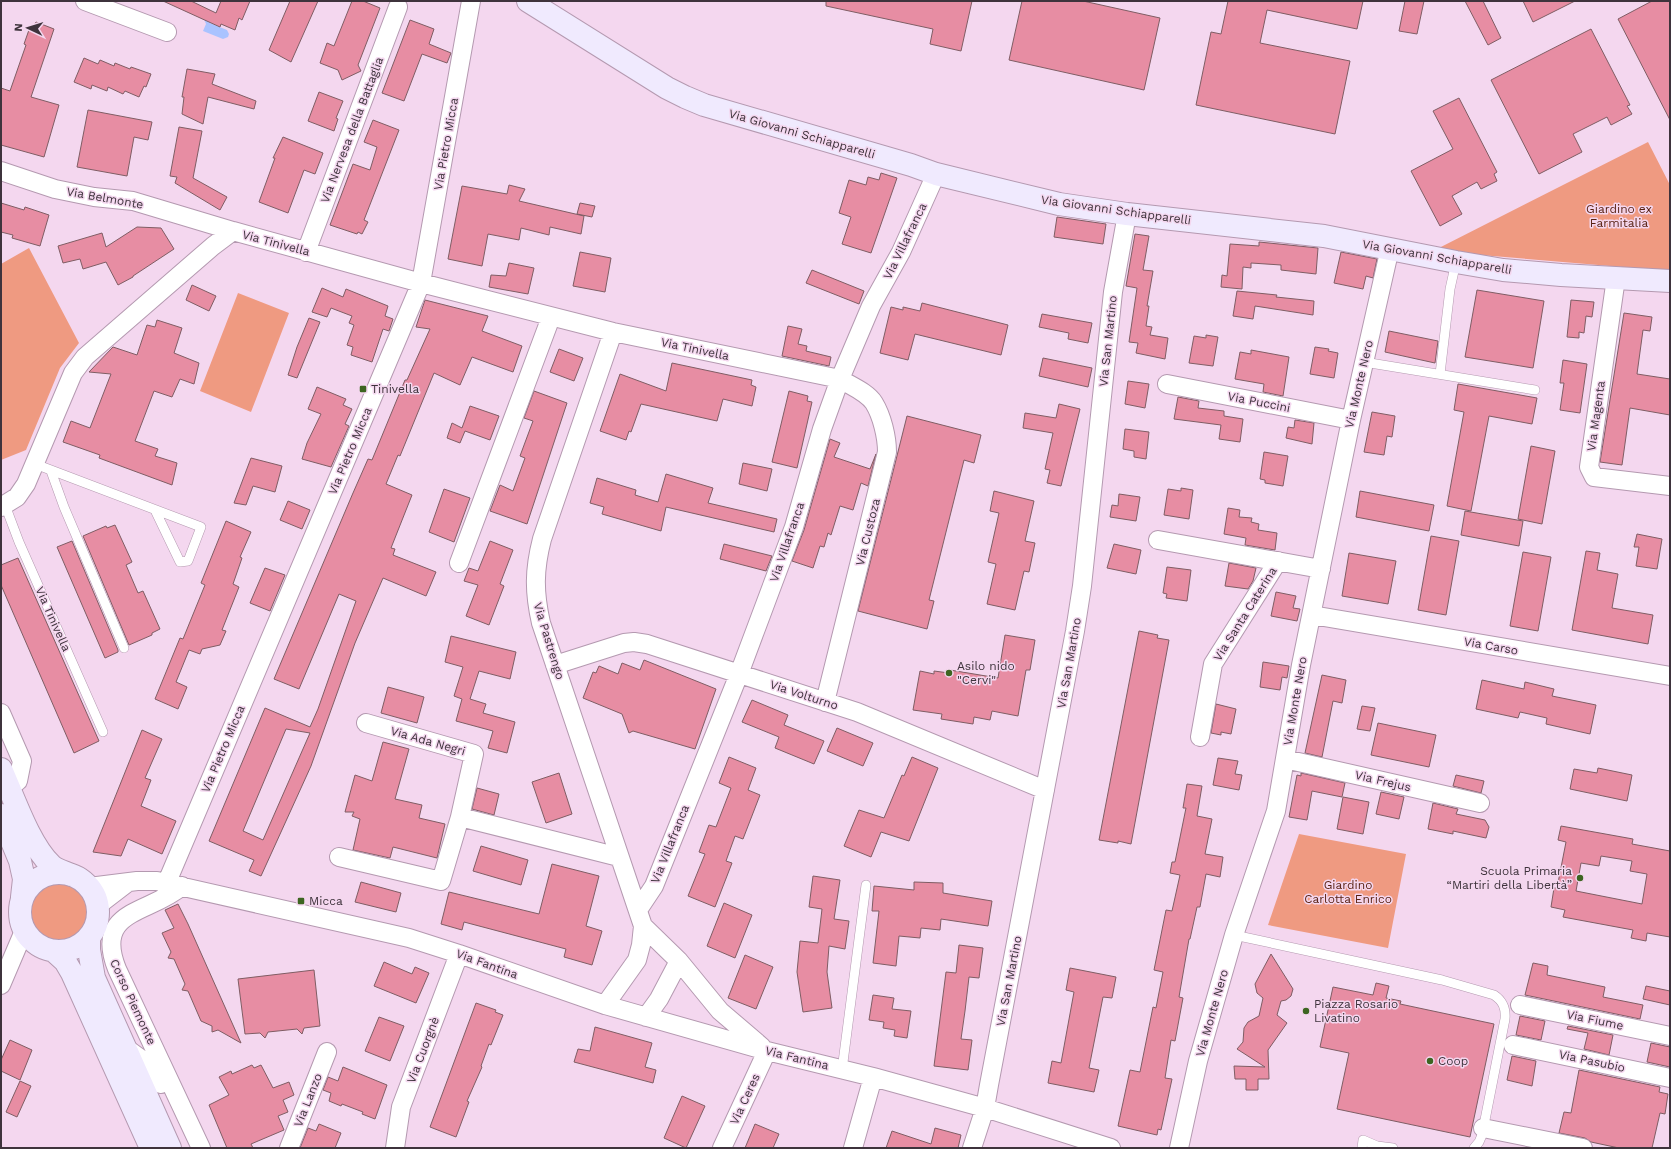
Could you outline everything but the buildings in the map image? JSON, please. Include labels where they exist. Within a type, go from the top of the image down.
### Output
[{"type":"street","points":[[85,1],[167,32]]},
{"type":"street","name":"Via Pietro Micca","points":[[174,884],[421,283],[471,1]]},
{"type":"street","name":"Via Giovanni Schiapparelli","points":[[528,1],[667,88],[692,100],[704,105],[911,165],[936,174],[1059,204],[1127,214],[1324,236],[1503,270],[1561,276],[1670,281]]},
{"type":"street","name":"Via Nervesa della Battaglia","points":[[306,252],[398,7]]},
{"type":"street","name":"Via Belmonte","points":[[1,171],[55,189],[94,197],[133,201],[233,231]]},
{"type":"street","name":"Via Villafranca","points":[[640,918],[739,674],[794,527],[822,429],[840,379],[871,306],[902,252],[936,174]]},
{"type":"street","name":"Via San Martino","points":[[972,1148],[984,1108],[1045,790],[1082,586],[1113,292],[1127,214]]},
{"type":"street","name":"Via Tinivella","points":[[3,506],[17,497],[26,484],[73,373],[85,357],[207,251],[233,231],[306,252],[551,317],[613,332],[840,379]]},
{"type":"street","name":"Via Monte Nero","points":[[1179,1148],[1198,1061],[1234,935],[1273,822],[1301,665],[1351,420],[1390,248]]},
{"type":"street","name":"Via Magenta","points":[[1616,278],[1589,467],[1594,477],[1670,486]]},
{"type":"street","points":[[459,563],[551,317]]},
{"type":"street","name":"Via Pastrengo","points":[[605,1005],[637,960],[641,945],[640,918],[555,665],[537,606],[535,582],[538,554],[542,539],[613,332]]},
{"type":"street","name":"Via Custoza","points":[[825,702],[887,452],[887,443],[881,419],[874,403],[867,396],[840,379]]},
{"type":"street","name":"Via Puccini","points":[[1167,384],[1351,420]]},
{"type":"street","points":[[1158,540],[1321,569]]},
{"type":"street","name":"Via Santa Caterina","points":[[1200,737],[1214,664],[1278,561]]},
{"type":"street","name":"Via Carso","points":[[1312,615],[1670,676]]},
{"type":"street","name":"Via Volturno","points":[[555,665],[624,643],[634,642],[647,644],[857,712],[1045,790]]},
{"type":"street","points":[[1,713],[22,761],[18,781],[5,778]]},
{"type":"street","name":"Via Ada Negri","points":[[339,857],[441,882],[460,817],[474,754],[366,723]]},
{"type":"street","name":"Via Frejus","points":[[1285,759],[1480,804]]},
{"type":"street","points":[[1,816],[20,861],[24,879],[20,920],[24,931],[32,941],[42,948],[54,951],[67,950],[79,945],[89,937],[94,927],[97,917],[97,906],[94,896],[88,887],[80,880],[52,866],[41,853],[33,840],[5,778]]},
{"type":"street","points":[[460,817],[619,857]]},
{"type":"street","points":[[22,897],[28,887],[37,879],[48,874],[59,873],[71,875]]},
{"type":"street","name":"Via Fantina","points":[[88,887],[148,880],[174,884],[409,938],[605,1005],[767,1051],[874,1077],[984,1108],[1111,1148]]},
{"type":"street","name":"Via Fantina","points":[[97,906],[127,883]]},
{"type":"street","name":"Corso Piemonte","points":[[174,884],[172,894],[127,915],[119,922],[113,932],[110,944],[111,955],[117,969],[197,1141]]},
{"type":"street","name":"Via Pastrengo","points":[[640,918],[680,962],[720,1011],[767,1051]]},
{"type":"street","points":[[1,985],[24,931]]},
{"type":"street","name":"Corso Piemonte","points":[[89,937],[89,950],[94,978],[170,1148]]},
{"type":"street","points":[[54,951],[65,961],[72,973],[151,1148]]},
{"type":"street","name":"Via Cuorgnè","points":[[395,1148],[400,1107],[459,954]]},
{"type":"street","points":[[646,1017],[659,999],[680,962]]},
{"type":"street","name":"Via Fiume","points":[[1520,1005],[1670,1036]]},
{"type":"street","name":"Via Pasubio","points":[[1514,1045],[1670,1078]]},
{"type":"street","points":[[126,1048],[148,1064],[197,1141]]},
{"type":"street","name":"Via Ceres","points":[[722,1148],[767,1051]]},
{"type":"street","name":"Via Lanzo","points":[[289,1148],[327,1052]]},
{"type":"street","points":[[853,1148],[874,1077]]},
{"type":"street","points":[[1483,1128],[1583,1148]]},
{"type":"lane","points":[[1440,374],[1450,289],[1456,262]]},
{"type":"lane","points":[[1364,362],[1535,390]]},
{"type":"lane","points":[[35,464],[201,527],[188,561],[180,562],[155,510]]},
{"type":"lane","points":[[51,471],[64,507],[124,648]]},
{"type":"lane","name":"Via Tinivella","points":[[3,506],[103,732]]},
{"type":"lane","name":"Via Fantina","points":[[842,1070],[866,885]]},
{"type":"lane","points":[[1234,935],[1442,980],[1494,995],[1499,998],[1506,1013],[1482,1135],[1474,1148]]},
{"type":"lane","points":[[1363,1144],[1393,1148]]},
{"type":"green space","name":"Giardino ex Farmitalia","points":[[1648,142],[1670,185],[1670,271],[1433,251]]},
{"type":"green space","points":[[29,248],[79,343],[60,368],[26,450],[1,460],[1,264]]},
{"type":"green space","points":[[238,293],[289,313],[251,412],[200,391]]},
{"type":"green space","name":"Giardino Carlotta Enrico","points":[[1299,834],[1406,854],[1388,948],[1268,925]]},
{"type":"green space","points":[[59,882],[75,887],[80,891],[84,896],[89,912],[84,928],[80,933],[75,937],[59,942],[43,937],[38,933],[34,928],[29,912],[34,896],[38,891],[43,887]]},
{"type":"water","points":[[204,19],[211,21],[210,23],[227,30],[229,34],[228,37],[223,39],[203,31],[206,24]]},
{"type":"place","name":"Tinivella","points":[[363,389]]},
{"type":"place","name":"Asilo nido \"Cervi\"","points":[[949,673]]},
{"type":"place","name":"Scuola Primaria “Martiri della Libertà”","points":[[1580,878]]},
{"type":"place","name":"Micca","points":[[301,901]]},
{"type":"place","name":"Piazza Rosario Livatino","points":[[1306,1011]]},
{"type":"place","name":"Coop","points":[[1430,1061]]}]
